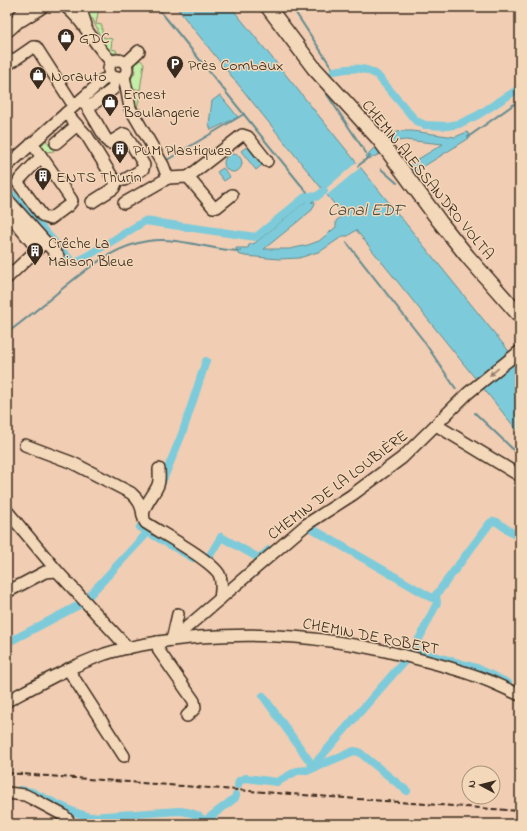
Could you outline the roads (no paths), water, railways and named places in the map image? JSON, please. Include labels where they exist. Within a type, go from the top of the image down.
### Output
[{"type":"main road","points":[[11,26],[28,7]]},
{"type":"main road","points":[[11,26],[40,7]]},
{"type":"main road","name":"CHEMIN ALESSANDRO VOLTA","points":[[268,7],[314,68],[392,155],[440,222],[468,257],[520,316]]},
{"type":"street","points":[[66,7],[88,32],[102,52],[112,74],[144,133],[155,144],[168,178]]},
{"type":"street","points":[[80,7],[88,32]]},
{"type":"street","points":[[7,65],[31,48],[36,47],[78,106],[108,141],[124,134],[126,135],[144,167],[124,180]]},
{"type":"street","points":[[7,166],[32,143],[78,106],[112,74],[127,69],[126,64],[139,51]]},
{"type":"street","points":[[56,143],[76,126],[78,106]]},
{"type":"street","points":[[76,126],[87,136],[116,183],[114,188],[92,202]]},
{"type":"street","points":[[130,140],[144,133]]},
{"type":"street","points":[[124,203],[168,178],[188,178],[242,135],[248,137],[267,161]]},
{"type":"street","points":[[32,143],[72,201],[50,219],[42,215],[18,183],[20,178],[41,157]]},
{"type":"street","points":[[188,178],[213,207],[217,207],[232,195]]},
{"type":"street","points":[[7,199],[22,224]]},
{"type":"street","points":[[7,212],[22,224],[40,244],[58,256]]},
{"type":"street","points":[[7,278],[40,244]]},
{"type":"street","name":"CHEMIN DE LA LOUBIÈRE","points":[[172,640],[307,524],[352,495],[402,458],[468,393],[520,351]]},
{"type":"street","points":[[436,425],[518,474]]},
{"type":"street","points":[[25,445],[73,463],[131,493],[142,506],[146,523],[205,560],[215,569],[219,574],[222,584],[220,598]]},
{"type":"street","points":[[144,517],[145,507],[159,484],[159,469]]},
{"type":"street","points":[[7,511],[58,571],[128,648]]},
{"type":"street","points":[[7,592],[45,572],[58,571]]},
{"type":"street","points":[[172,640],[178,614]]},
{"type":"street","name":"CHEMIN DE ROBERT","points":[[7,701],[68,669],[106,654],[157,642],[230,635],[298,636],[336,641],[431,662],[475,675],[520,695]]},
{"type":"street","points":[[157,642],[159,650],[194,702],[194,708],[187,716]]},
{"type":"street","points":[[68,669],[124,756]]},
{"type":"street","points":[[7,793],[25,795],[33,798],[63,815],[68,820],[68,824]]},
{"type":"water","name":"Canal EDF","points":[[176,7],[231,7],[520,365],[520,434],[356,230],[348,236],[343,236],[321,251],[299,258],[279,259],[238,254],[236,248],[248,248],[249,245],[255,243],[306,201],[313,200],[315,203],[312,210],[264,249],[290,249],[319,241],[336,227],[336,221],[343,215]]},
{"type":"water","points":[[220,95],[238,117],[211,130],[209,124],[212,101]]},
{"type":"water","points":[[403,131],[455,137],[467,132],[471,137],[413,173],[407,166],[443,144],[405,140],[397,141],[390,146],[385,138],[393,133]]},
{"type":"water","points":[[248,146],[262,165],[256,170],[241,151]]},
{"type":"water","points":[[376,146],[382,153],[369,159],[366,156]]},
{"type":"water","points":[[233,154],[239,157],[242,163],[239,169],[233,172],[227,169],[224,163],[227,157]]},
{"type":"water","points":[[223,168],[230,177],[224,181],[217,172]]},
{"type":"waterway","points":[[157,7],[309,195]]},
{"type":"waterway","points":[[292,7],[334,71],[330,74]]},
{"type":"waterway","points":[[334,71],[362,69],[372,72],[377,75],[416,121],[425,125],[447,126],[459,124],[478,115],[520,88]]},
{"type":"waterway","points":[[318,81],[366,153]]},
{"type":"waterway","points":[[468,137],[520,100]]},
{"type":"waterway","points":[[167,160],[244,114]]},
{"type":"waterway","points":[[358,166],[370,156]]},
{"type":"waterway","points":[[381,169],[397,183]]},
{"type":"waterway","points":[[7,189],[74,264],[145,221],[256,237],[305,197],[316,197],[324,191]]},
{"type":"waterway","points":[[312,202],[326,191]]},
{"type":"waterway","points":[[7,333],[95,263],[120,249],[133,244],[147,241],[171,240],[240,251]]},
{"type":"waterway","points":[[347,243],[423,340],[456,389]]},
{"type":"waterway","points":[[160,487],[182,434],[206,361]]},
{"type":"waterway","points":[[475,413],[520,456]]},
{"type":"waterway","points":[[413,651],[437,603],[436,595],[490,523],[493,521],[497,522],[518,537],[520,535]]},
{"type":"waterway","points":[[86,599],[148,532],[140,527],[141,526]]},
{"type":"waterway","points":[[309,527],[432,598],[436,595]]},
{"type":"waterway","points":[[148,532],[193,558]]},
{"type":"waterway","points":[[207,560],[221,537],[259,558],[269,550]]},
{"type":"waterway","points":[[7,643],[83,603]]},
{"type":"waterway","points":[[413,650],[477,668],[508,683]]},
{"type":"waterway","points":[[312,767],[407,658]]},
{"type":"waterway","points":[[263,696],[313,766]]},
{"type":"waterway","points":[[238,785],[239,781],[246,778],[277,782],[297,771],[309,770],[354,751],[359,752],[407,791]]},
{"type":"waterway","points":[[20,790],[32,792],[74,812],[90,817],[179,811],[195,814],[208,824]]},
{"type":"waterway","points":[[205,821],[235,798],[236,795]]},
{"type":"railway","points":[[7,773],[520,811]]},
{"type":"place","name":"GDC","points":[[66,52]]},
{"type":"place","name":"Près Combaux","points":[[175,79]]},
{"type":"place","name":"Norauto","points":[[38,90]]},
{"type":"place","name":"Ernest Boulangerie","points":[[110,117]]},
{"type":"place","name":"PUM Plastiques","points":[[120,164]]},
{"type":"place","name":"ENTS Thurin","points":[[43,191]]},
{"type":"place","name":"Crêche La Maison Bleue","points":[[35,266]]}]
